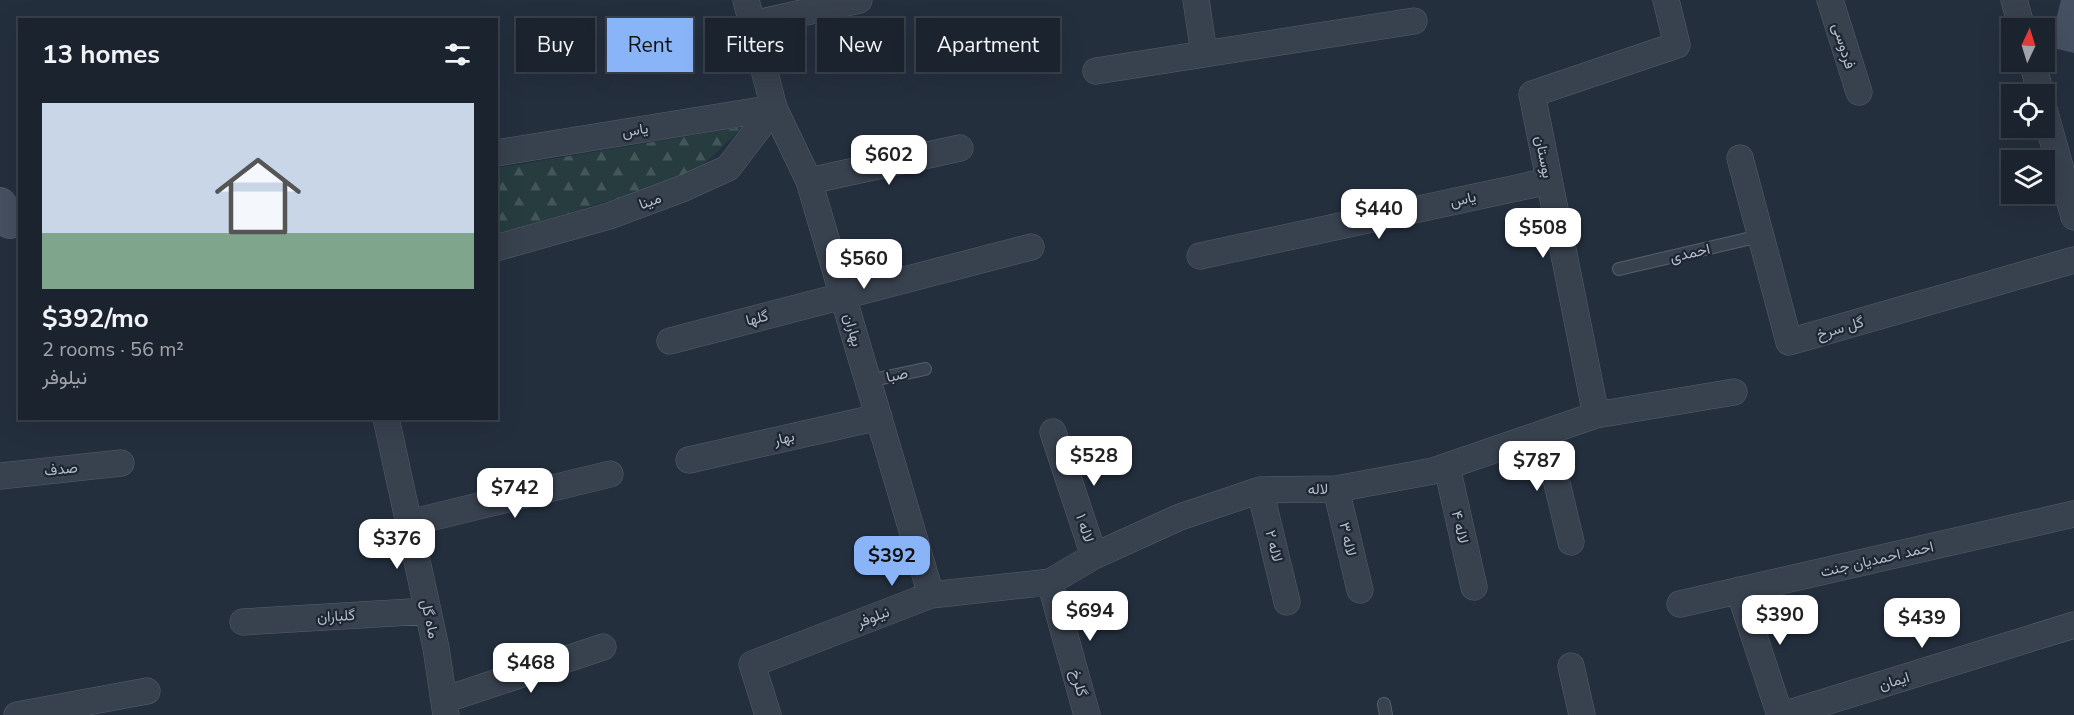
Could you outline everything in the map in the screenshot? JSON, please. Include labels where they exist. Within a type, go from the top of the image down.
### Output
[{"type":"street","points":[[750,12],[859,0]]},
{"type":"street","points":[[1196,0],[1204,53]]},
{"type":"street","name":"بوستان","points":[[1596,416],[1532,94],[1677,45],[1666,0]]},
{"type":"street","name":"فردوسی","points":[[1830,0],[1859,92]]},
{"type":"street","points":[[2014,0],[2019,18]]},
{"type":"street","name":"بهاران","points":[[750,12],[774,108],[809,181],[931,595]]},
{"type":"street","points":[[1096,71],[1414,21]]},
{"type":"street","name":"یاس","points":[[498,153],[774,108]]},
{"type":"street","name":"مینا","points":[[498,247],[609,216],[684,189],[728,168],[774,108]]},
{"type":"street","points":[[2054,138],[2069,183],[2074,217]]},
{"type":"street","points":[[809,181],[960,148]]},
{"type":"street","name":"گل سرخ","points":[[1740,158],[1789,342],[2074,260]]},
{"type":"street","name":"یاس","points":[[1200,256],[1549,181]]},
{"type":"street","name":"گلها","points":[[670,341],[1031,247]]},
{"type":"street","name":"لاله","points":[[1050,582],[1094,556],[1180,517],[1260,490],[1336,489],[1433,471],[1596,416],[1734,392]]},
{"type":"street","name":"بهار","points":[[689,460],[879,417]]},
{"type":"street","name":"ماه گل","points":[[386,420],[429,611],[445,708]]},
{"type":"street","name":"لاله ۱","points":[[1053,432],[1094,556]]},
{"type":"street","points":[[1545,433],[1571,542]]},
{"type":"street","name":"صدف","points":[[0,476],[122,462]]},
{"type":"street","name":"لاله ۴","points":[[1447,466],[1474,587]]},
{"type":"street","points":[[409,523],[610,474]]},
{"type":"street","name":"لاله ۳","points":[[1336,489],[1360,590]]},
{"type":"street","name":"لاله ۲","points":[[1260,490],[1287,602]]},
{"type":"street","name":"احمد احمدیان جنت","points":[[1680,604],[2074,514]]},
{"type":"street","name":"نیلوفر","points":[[768,715],[752,664],[931,595],[1050,582]]},
{"type":"street","name":"گلرخ","points":[[1050,582],[1088,715]]},
{"type":"street","points":[[1739,590],[1791,714]]},
{"type":"street","name":"گلباران","points":[[243,622],[429,611]]},
{"type":"street","name":"ایمان","points":[[1791,714],[2074,625]]},
{"type":"street","points":[[445,708],[603,647]]},
{"type":"street","points":[[1571,666],[1582,715]]},
{"type":"street","points":[[17,715],[147,691]]},
{"type":"lane","name":"احمدی","points":[[1619,270],[1760,236]]},
{"type":"lane","name":"صبا","points":[[868,381],[925,369]]},
{"type":"green space","points":[[743,127],[702,166],[662,185],[498,234],[498,168]]},
{"type":"building","points":[[2061,0],[2074,0],[2074,53],[2055,48],[2055,24]]}]
